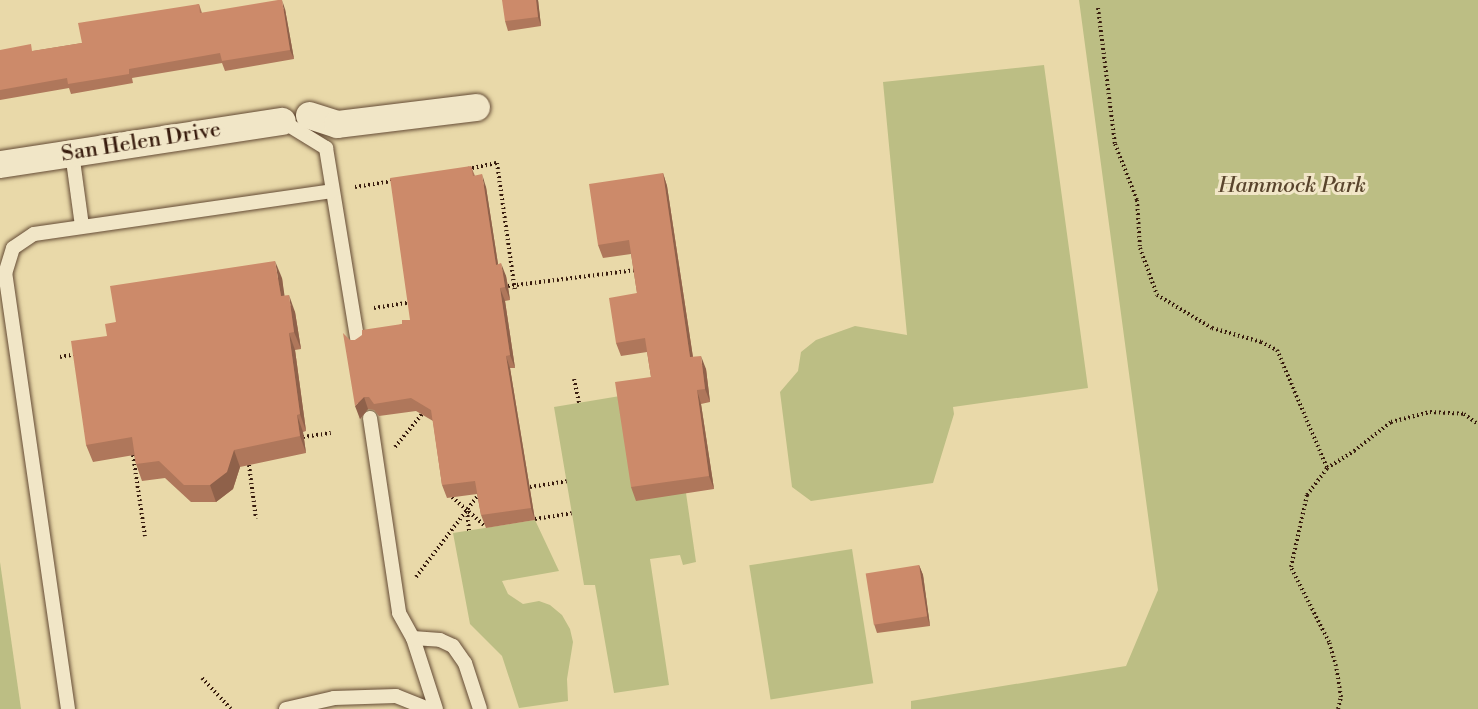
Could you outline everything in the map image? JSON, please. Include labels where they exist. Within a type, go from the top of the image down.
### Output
[{"type":"street","points":[[309,115],[337,124],[476,107]]},
{"type":"street","name":"San Helen Drive","points":[[0,164],[282,121]]},
{"type":"lane","points":[[282,121],[326,148],[358,344]]},
{"type":"lane","points":[[72,153],[82,226]]},
{"type":"lane","points":[[68,709],[5,274],[13,248],[34,234],[332,190]]},
{"type":"lane","points":[[370,418],[399,613],[413,638],[436,709]]},
{"type":"lane","points":[[413,638],[440,640],[453,646],[465,663],[480,709]]},
{"type":"lane","points":[[286,709],[334,698],[396,696],[428,709]]},
{"type":"path","points":[[1098,8],[1115,144],[1137,200],[1140,248],[1157,295],[1212,328],[1261,342],[1277,350],[1327,468]]},
{"type":"path","points":[[462,170],[497,163],[514,288]]},
{"type":"path","points":[[355,187],[402,180]]},
{"type":"path","points":[[508,286],[514,288],[636,270]]},
{"type":"path","points":[[374,308],[411,302]]},
{"type":"path","points":[[60,357],[81,354]]},
{"type":"path","points":[[574,379],[579,402]]},
{"type":"path","points":[[1338,709],[1341,697],[1329,642],[1291,567],[1307,495],[1327,468],[1354,451],[1391,422],[1430,412],[1464,414],[1478,424]]},
{"type":"path","points":[[395,447],[422,414]]},
{"type":"path","points":[[303,437],[331,433]]},
{"type":"path","points":[[133,455],[145,536]]},
{"type":"path","points":[[249,465],[256,519]]},
{"type":"path","points":[[530,487],[567,481]]},
{"type":"path","points":[[416,578],[480,494]]},
{"type":"path","points":[[452,497],[485,526]]},
{"type":"path","points":[[467,510],[469,531]]},
{"type":"path","points":[[535,519],[572,513]]},
{"type":"path","points":[[202,678],[231,709]]},
{"type":"green space","name":"Hammock Park","points":[[1079,0],[1478,0],[1478,709],[911,709],[911,701],[1126,666],[1158,590]]},
{"type":"green space","points":[[1044,65],[1088,388],[953,407],[954,414],[933,483],[811,501],[792,487],[780,392],[798,371],[801,352],[816,340],[855,326],[907,335],[883,82]]},
{"type":"green space","points":[[620,396],[686,493],[696,562],[683,565],[680,555],[650,559],[669,685],[614,693],[595,585],[584,585],[554,407]]},
{"type":"green space","points":[[535,520],[559,571],[502,581],[508,594],[523,604],[539,601],[550,605],[562,615],[570,629],[573,642],[567,679],[568,701],[519,708],[502,656],[470,624],[453,533]]},
{"type":"green space","points":[[852,549],[873,683],[771,700],[749,565]]},
{"type":"green space","points":[[0,562],[21,709],[0,709]]},
{"type":"building","points":[[282,0],[290,50],[222,61],[220,53],[129,69],[129,74],[68,84],[67,78],[0,90],[0,50],[31,44],[32,51],[82,43],[78,23],[199,4],[200,13]]},
{"type":"building","points":[[502,0],[536,0],[538,17],[505,21]]},
{"type":"building","points":[[471,166],[473,176],[482,174],[496,265],[501,263],[503,274],[505,287],[500,288],[510,355],[506,356],[531,508],[481,515],[475,481],[442,485],[431,410],[411,398],[374,404],[369,397],[364,397],[355,406],[343,333],[350,340],[355,340],[362,335],[362,330],[402,324],[402,320],[410,320],[390,178]]},
{"type":"building","points":[[663,173],[690,357],[701,356],[705,389],[697,390],[709,476],[631,487],[615,382],[651,377],[645,338],[616,343],[609,298],[637,293],[629,240],[598,245],[589,184]]},
{"type":"building","points":[[275,261],[281,296],[289,295],[294,332],[289,333],[300,414],[297,415],[300,436],[234,450],[227,472],[210,485],[184,485],[159,461],[136,464],[132,437],[86,445],[71,341],[107,336],[105,324],[116,322],[110,286]]},
{"type":"building","points":[[919,565],[927,616],[874,625],[866,573]]}]
